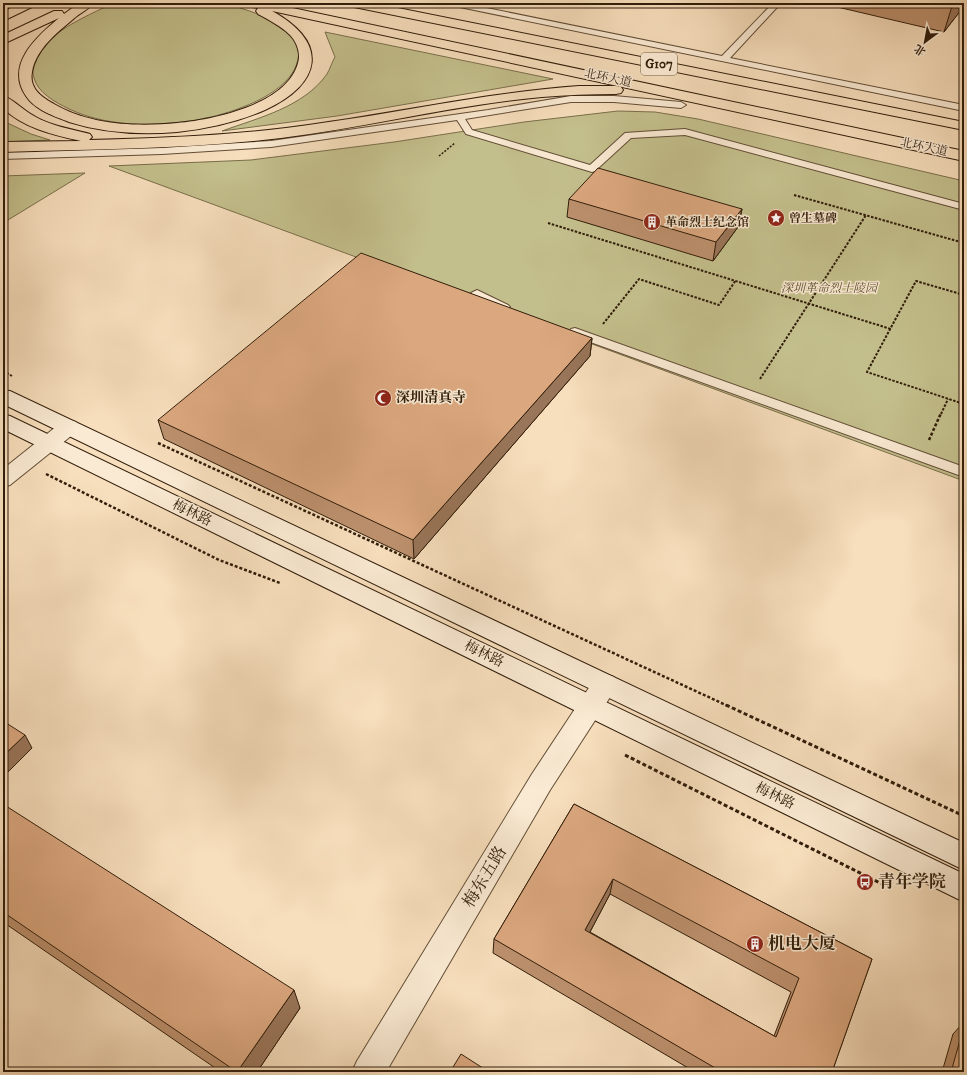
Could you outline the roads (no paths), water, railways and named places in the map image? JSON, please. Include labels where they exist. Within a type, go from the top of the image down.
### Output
[{"type":"highway","points":[[3,18],[30,3]]},
{"type":"highway","points":[[3,39],[16,26],[55,3]]},
{"type":"highway","points":[[3,39],[81,3]]},
{"type":"highway","points":[[87,3],[43,37],[29,51],[22,62],[20,75],[22,85],[30,96],[44,107],[66,117],[116,128],[147,130],[177,128],[236,116],[260,107],[278,97],[291,87],[302,74],[307,61],[306,49],[299,36],[273,16],[242,3]]},
{"type":"highway","name":"北环大道","points":[[251,3],[964,156]]},
{"type":"highway","name":"北环大道","points":[[354,3],[964,126]]},
{"type":"highway","points":[[407,3],[593,46],[675,67]]},
{"type":"highway","points":[[3,147],[150,143],[237,138],[291,132],[515,96],[561,91],[624,91],[708,100]]},
{"type":"highway","points":[[3,100],[19,115],[56,130],[83,136],[150,143]]},
{"type":"main road","name":"梅林路","points":[[3,396],[598,695],[964,888]]},
{"type":"main road","name":"梅林路","points":[[3,421],[48,444],[598,695],[964,857]]},
{"type":"main road","points":[[3,480],[69,428]]},
{"type":"main road","name":"梅东五路","points":[[368,1072],[541,782],[598,695]]},
{"type":"lane","points":[[450,3],[964,108]]},
{"type":"lane","points":[[724,59],[777,3]]},
{"type":"lane","points":[[3,156],[162,151],[271,144],[571,99],[620,99],[681,105]]},
{"type":"lane","points":[[459,117],[469,132],[592,169],[628,135],[685,132],[964,207]]},
{"type":"lane","points":[[477,293],[491,302],[513,310]]},
{"type":"lane","points":[[563,328],[964,472]]},
{"type":"place","name":"曾生墓碑","points":[[776,218]]},
{"type":"place","name":"革命烈士纪念馆","points":[[652,222]]},
{"type":"place","name":"深圳清真寺","points":[[383,398]]},
{"type":"place","name":"青年学院","points":[[865,882]]},
{"type":"place","name":"机电大厦","points":[[755,944]]},
{"type":"park label","name":"深圳革命烈士陵园","points":[[829,288]]}]
